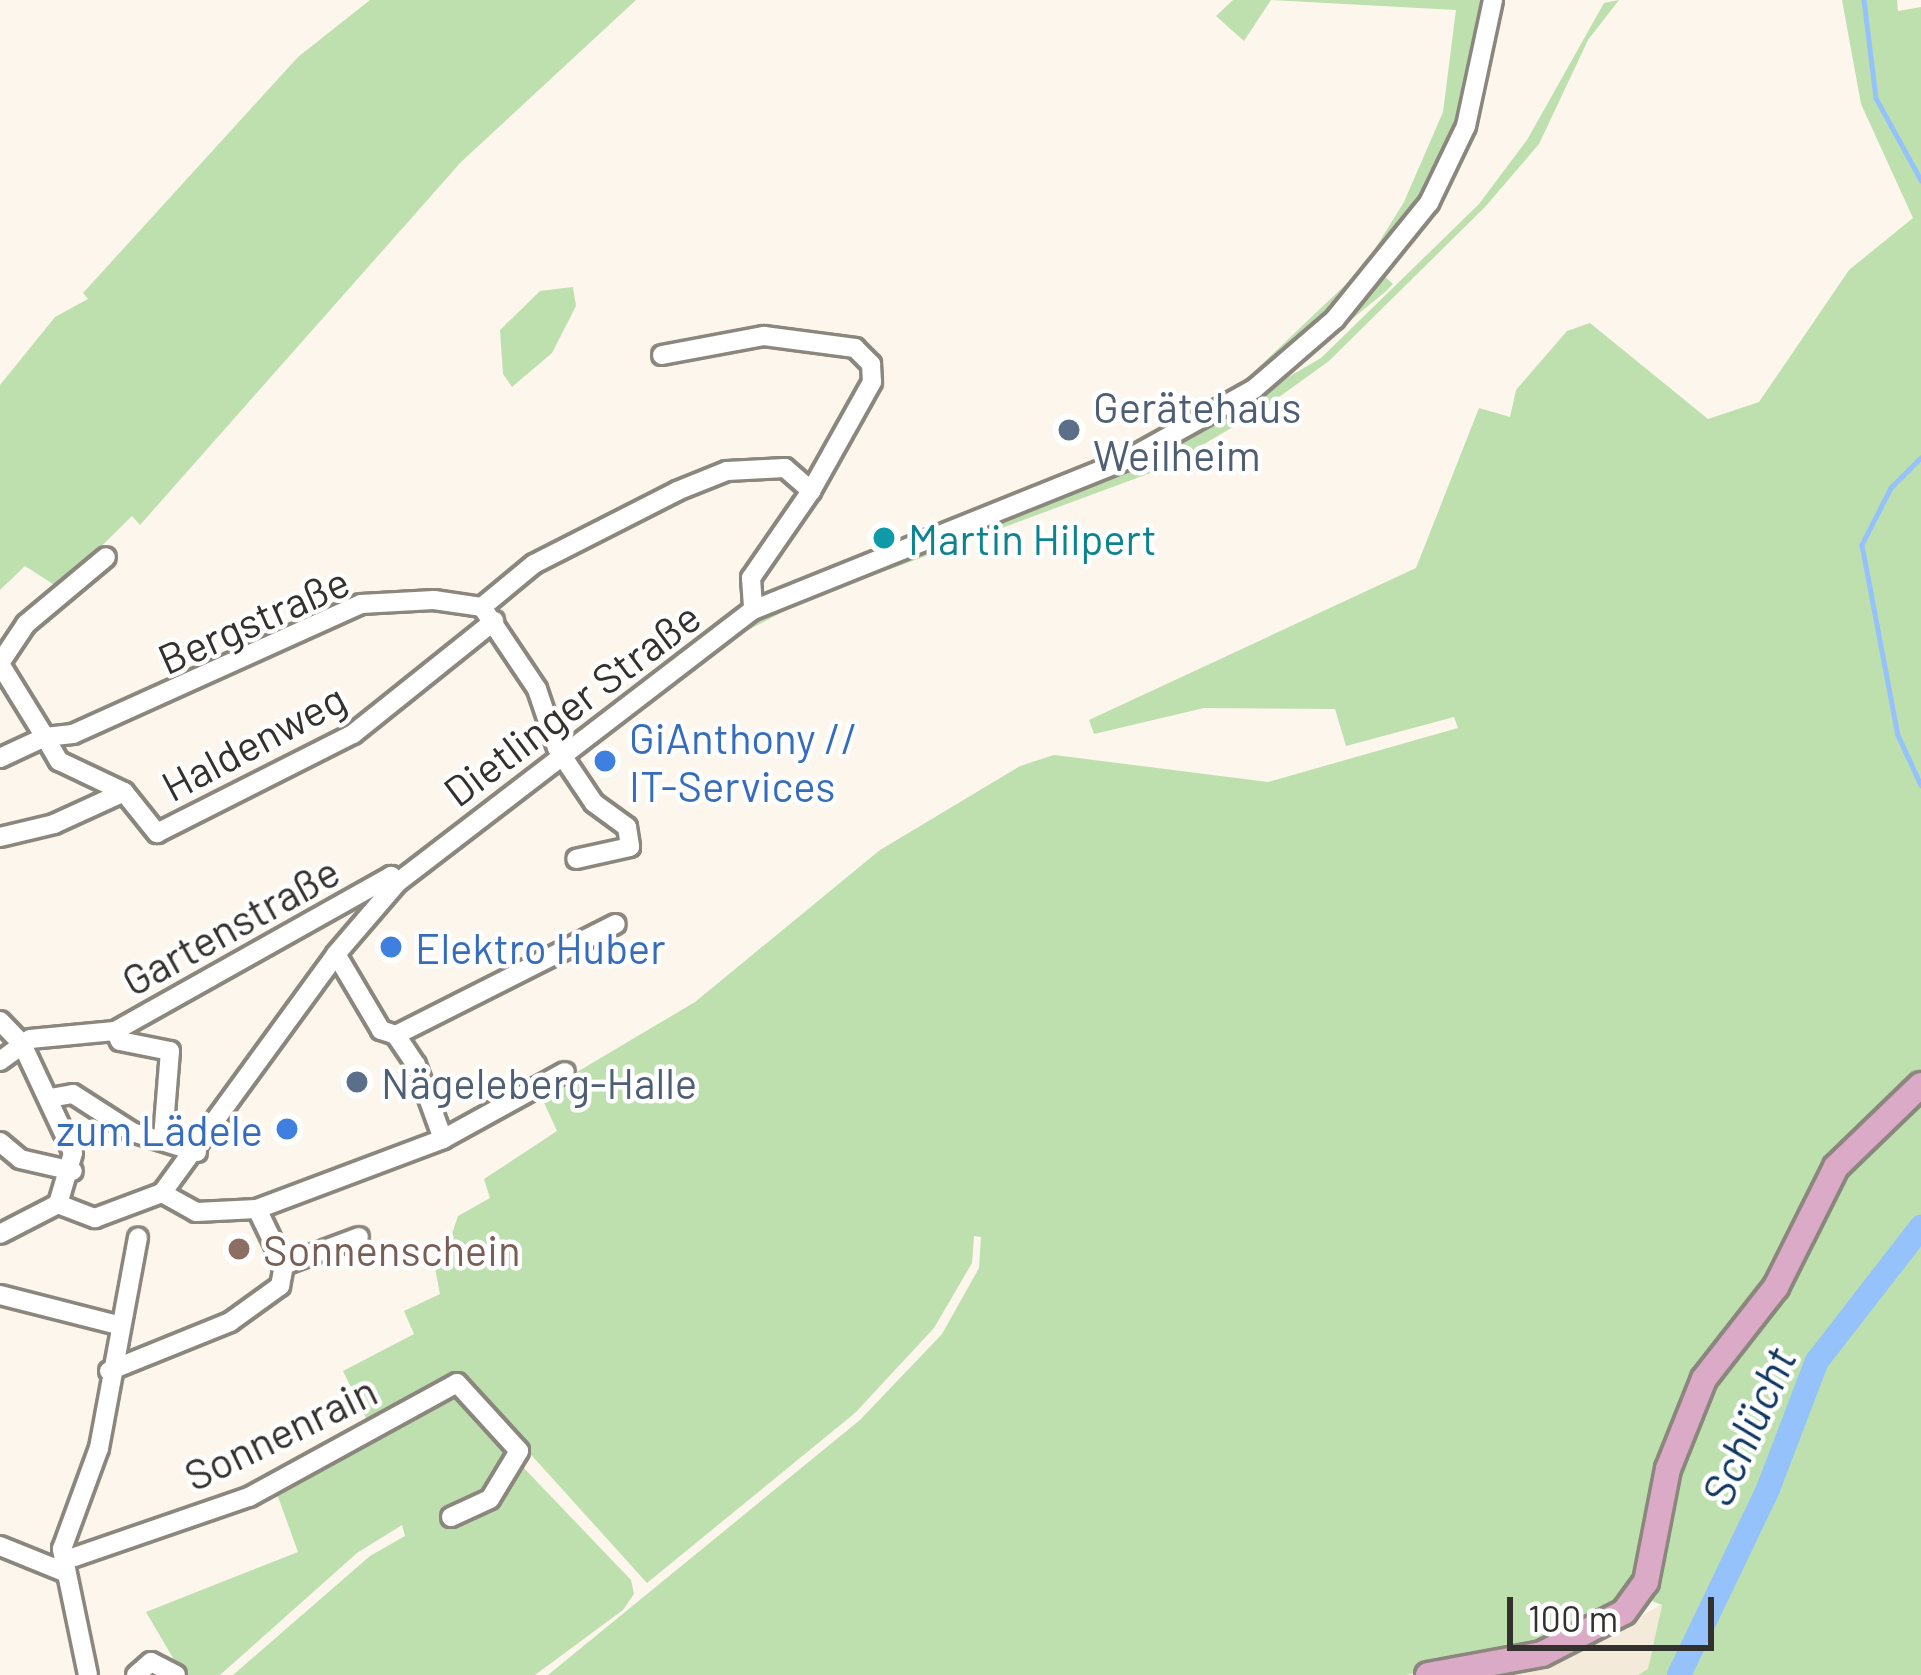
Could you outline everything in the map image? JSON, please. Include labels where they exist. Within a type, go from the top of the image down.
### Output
[{"type":"main road","points":[[1428,1675],[1542,1654],[1624,1612],[1646,1582],[1668,1469],[1704,1378],[1776,1287],[1835,1167],[1921,1085]]},
{"type":"street","name":"Dietlinger Straße","points":[[58,1204],[95,1219],[162,1193],[197,1152],[336,954],[397,883],[754,610],[1128,459],[1254,389],[1335,319],[1429,203],[1466,126],[1493,0]]},
{"type":"street","points":[[662,355],[764,336],[855,348],[872,364],[872,382],[811,491],[752,578],[754,610]]},
{"type":"street","name":"Haldenweg","points":[[0,837],[54,824],[124,792],[157,832],[353,734],[488,614],[594,530],[727,471],[785,468],[811,491]]},
{"type":"street","points":[[106,557],[26,624],[0,664],[59,761],[124,792]]},
{"type":"street","name":"Bergstraße","points":[[0,758],[44,737],[140,709],[361,604],[434,600],[488,614]]},
{"type":"street","points":[[488,614],[537,688],[564,757],[594,803],[627,827],[630,847],[576,859]]},
{"type":"street","name":"Gartenstraße","points":[[22,1044],[115,1031],[391,876],[397,883]]},
{"type":"street","points":[[336,954],[381,1030],[396,1035],[616,924]]},
{"type":"street","points":[[0,1021],[22,1044],[50,1098],[73,1171],[58,1204],[0,1234]]},
{"type":"street","points":[[115,1031],[120,1041],[170,1051],[163,1138]]},
{"type":"street","points":[[396,1035],[443,1139]]},
{"type":"street","points":[[0,1061],[22,1044]]},
{"type":"street","points":[[162,1193],[196,1212],[257,1209],[443,1139],[565,1072]]},
{"type":"street","points":[[50,1098],[73,1094],[131,1132],[197,1152]]},
{"type":"street","points":[[0,1142],[20,1159],[73,1171]]},
{"type":"street","points":[[109,1371],[230,1322],[280,1286],[284,1265],[257,1209]]},
{"type":"street","points":[[284,1265],[359,1237]]},
{"type":"street","points":[[88,1675],[63,1567],[99,1448],[109,1371],[139,1238]]},
{"type":"street","points":[[0,1295],[118,1325]]},
{"type":"street","name":"Sonnenrain","points":[[63,1567],[248,1497],[457,1383],[519,1451],[490,1499],[452,1517]]},
{"type":"street","points":[[0,1546],[63,1567]]},
{"type":"street","points":[[136,1675],[161,1662],[176,1675]]},
{"type":"shaded area","points":[[1662,1604],[1648,1670],[1638,1675],[1514,1675],[1590,1647]]},
{"type":"green space","points":[[370,0],[636,0],[461,162],[140,525],[132,516],[59,588],[25,566],[0,590],[0,385],[55,317],[88,299],[83,293],[298,57]]},
{"type":"green space","points":[[1233,0],[1271,0],[1244,41],[1216,16]]},
{"type":"green space","points":[[1271,0],[1485,0],[1458,129],[1418,202],[1323,322],[1245,388],[1199,415],[1194,407],[1239,386],[1363,268],[1404,202],[1443,112],[1456,10]]},
{"type":"green space","points":[[1619,0],[1588,40],[1539,144],[1485,207],[1329,361],[1258,412],[1164,468],[804,601],[729,640],[753,618],[803,595],[1134,467],[1321,358],[1479,204],[1527,140],[1604,3]]},
{"type":"green space","points":[[1842,0],[1897,0],[1898,11],[1921,7],[1921,1675],[1638,1675],[1648,1669],[1662,1605],[1630,1592],[1541,1644],[1407,1675],[548,1675],[860,1420],[942,1334],[979,1268],[981,1237],[974,1236],[972,1263],[934,1328],[855,1413],[647,1583],[459,1375],[367,1420],[343,1371],[414,1334],[404,1311],[440,1294],[433,1258],[444,1257],[458,1216],[490,1198],[484,1179],[557,1131],[540,1094],[695,1002],[880,850],[1020,766],[1054,755],[1268,782],[1458,728],[1454,717],[1346,746],[1335,709],[1204,708],[1094,734],[1089,720],[1416,568],[1479,408],[1510,417],[1516,390],[1567,331],[1590,323],[1708,419],[1759,402],[1849,270],[1913,218],[1861,104]]},
{"type":"green space","points":[[1383,275],[1393,284],[1385,292],[1273,384]]},
{"type":"green space","points":[[573,287],[576,306],[552,353],[512,387],[503,374],[500,330],[540,291]]},
{"type":"green space","points":[[455,1396],[631,1580],[634,1594],[623,1610],[535,1675],[233,1675],[370,1556],[405,1536],[402,1525],[357,1553],[220,1675],[183,1675],[146,1612],[298,1552],[277,1494],[372,1431],[375,1436]]},
{"type":"waterway","points":[[1864,0],[1876,98],[1921,180]]},
{"type":"waterway","points":[[1921,458],[1891,488],[1862,545],[1898,735],[1921,785]]},
{"type":"waterway","name":"Schlücht","points":[[1679,1675],[1768,1489],[1817,1361],[1921,1227]]},
{"type":"place","name":"Gerätehaus Weilheim","points":[[1069,430]]},
{"type":"place","name":"Martin Hilpert","points":[[884,538]]},
{"type":"place","name":"GiAnthony // IT-Services","points":[[605,761]]},
{"type":"place","name":"Elektro Huber","points":[[391,947]]},
{"type":"place","name":"Nägeleberg-Halle","points":[[357,1082]]},
{"type":"place","name":"zum Lädele","points":[[287,1129]]},
{"type":"place","name":"Sonnenschein","points":[[239,1249]]}]
